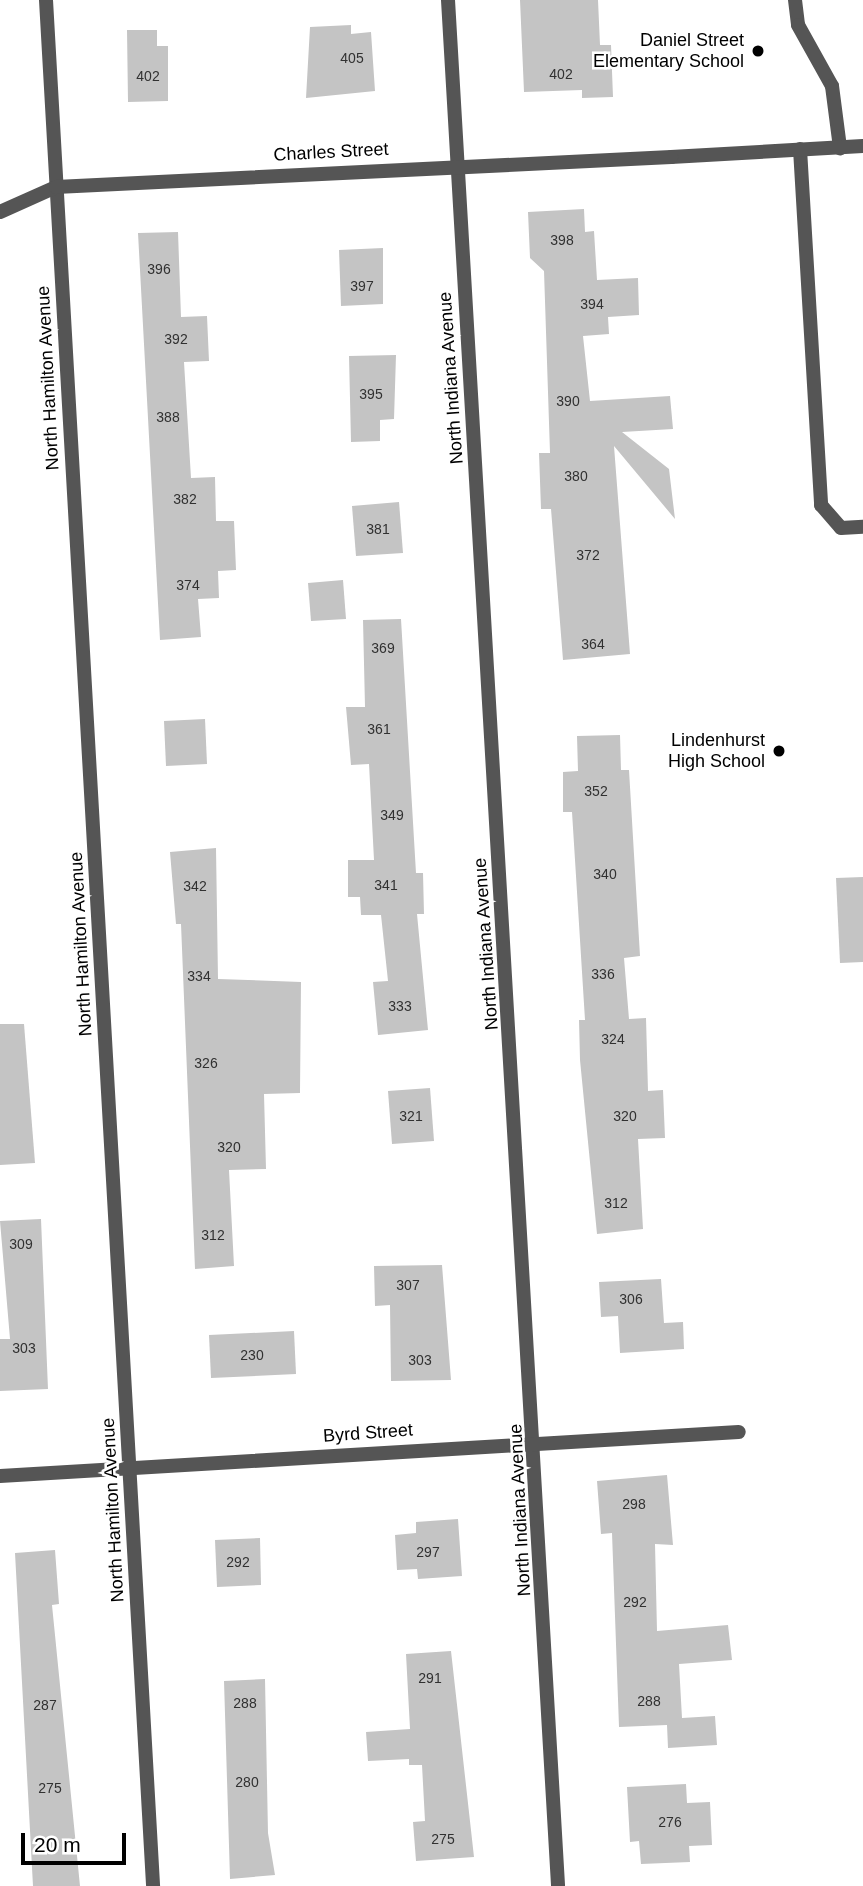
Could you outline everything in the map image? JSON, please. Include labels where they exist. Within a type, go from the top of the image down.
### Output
[{"type":"street","name":"North Hamilton Avenue","points":[[46,0],[153,1886]]},
{"type":"street","name":"North Indiana Avenue","points":[[448,0],[536,1441],[558,1886]]},
{"type":"street","points":[[795,0],[798,25],[832,86],[839,148]]},
{"type":"street","name":"Charles Street","points":[[0,212],[57,187],[457,164],[671,157],[863,146]]},
{"type":"street","points":[[800,149],[821,505],[841,528],[863,527]]},
{"type":"street","name":"Byrd Street","points":[[0,1476],[536,1441],[739,1432]]},
{"type":"building","points":[[520,0],[598,0],[600,45],[611,45],[613,97],[582,98],[582,90],[524,92]]},
{"type":"building","points":[[351,25],[351,34],[371,32],[375,91],[306,98],[310,27]]},
{"type":"building","points":[[127,30],[157,30],[157,46],[168,46],[168,101],[128,102]]},
{"type":"building","points":[[584,209],[585,232],[594,231],[597,280],[638,278],[639,315],[608,317],[609,334],[583,336],[590,401],[670,396],[673,429],[622,432],[669,469],[675,519],[614,446],[630,654],[563,660],[551,509],[541,509],[539,453],[550,453],[544,271],[530,258],[528,212]]},
{"type":"building","points":[[178,232],[181,317],[207,316],[209,361],[184,362],[191,478],[215,477],[216,521],[234,521],[236,570],[218,571],[219,598],[198,599],[201,637],[160,640],[138,233]]},
{"type":"building","points":[[383,248],[383,304],[341,306],[339,250]]},
{"type":"building","points":[[396,355],[394,419],[380,420],[380,441],[351,442],[349,356]]},
{"type":"building","points":[[399,502],[403,553],[356,556],[352,506]]},
{"type":"building","points":[[343,580],[346,619],[311,621],[308,583]]},
{"type":"building","points":[[401,619],[416,873],[423,873],[424,914],[417,914],[428,1030],[378,1035],[373,982],[388,981],[381,915],[361,915],[360,897],[348,897],[348,860],[374,860],[369,764],[351,765],[346,707],[365,707],[363,620]]},
{"type":"building","points":[[205,719],[207,764],[166,766],[164,721]]},
{"type":"building","points":[[620,735],[621,770],[629,770],[640,956],[624,958],[629,1019],[646,1018],[648,1091],[663,1090],[665,1138],[638,1139],[643,1229],[597,1234],[580,1060],[579,1020],[585,1020],[572,812],[563,812],[563,772],[578,771],[577,736]]},
{"type":"building","points":[[216,848],[218,979],[301,982],[300,1093],[264,1094],[266,1169],[229,1170],[234,1266],[195,1269],[181,924],[176,924],[170,852]]},
{"type":"building","points":[[863,877],[863,962],[840,963],[836,878]]},
{"type":"building","points":[[0,1024],[24,1024],[35,1163],[0,1165]]},
{"type":"building","points":[[430,1088],[434,1141],[392,1144],[388,1091]]},
{"type":"building","points":[[41,1219],[48,1389],[0,1391],[0,1339],[10,1339],[0,1221]]},
{"type":"building","points":[[442,1265],[451,1380],[391,1381],[390,1305],[375,1306],[374,1266]]},
{"type":"building","points":[[661,1279],[664,1323],[683,1322],[684,1349],[620,1353],[618,1316],[601,1317],[599,1282]]},
{"type":"building","points":[[294,1331],[296,1374],[211,1378],[209,1335]]},
{"type":"building","points":[[667,1475],[673,1545],[655,1544],[657,1631],[728,1625],[732,1660],[679,1664],[682,1718],[715,1716],[717,1745],[668,1748],[667,1725],[619,1727],[612,1533],[601,1534],[597,1481]]},
{"type":"building","points":[[458,1519],[462,1576],[418,1579],[417,1569],[397,1570],[395,1535],[416,1533],[416,1522]]},
{"type":"building","points":[[260,1538],[261,1585],[217,1587],[215,1540]]},
{"type":"building","points":[[55,1550],[59,1604],[52,1605],[80,1886],[33,1886],[15,1553]]},
{"type":"building","points":[[451,1651],[474,1857],[416,1861],[413,1822],[425,1821],[422,1765],[409,1765],[409,1759],[368,1761],[366,1732],[410,1729],[406,1654]]},
{"type":"building","points":[[265,1679],[268,1833],[275,1875],[230,1879],[224,1681]]},
{"type":"building","points":[[686,1784],[687,1803],[710,1802],[712,1845],[689,1846],[690,1862],[641,1864],[639,1841],[630,1842],[627,1787]]},
{"type":"place","name":"Daniel Street Elementary School","points":[[758,51]]},
{"type":"place","name":"Lindenhurst High School","points":[[779,751]]}]
